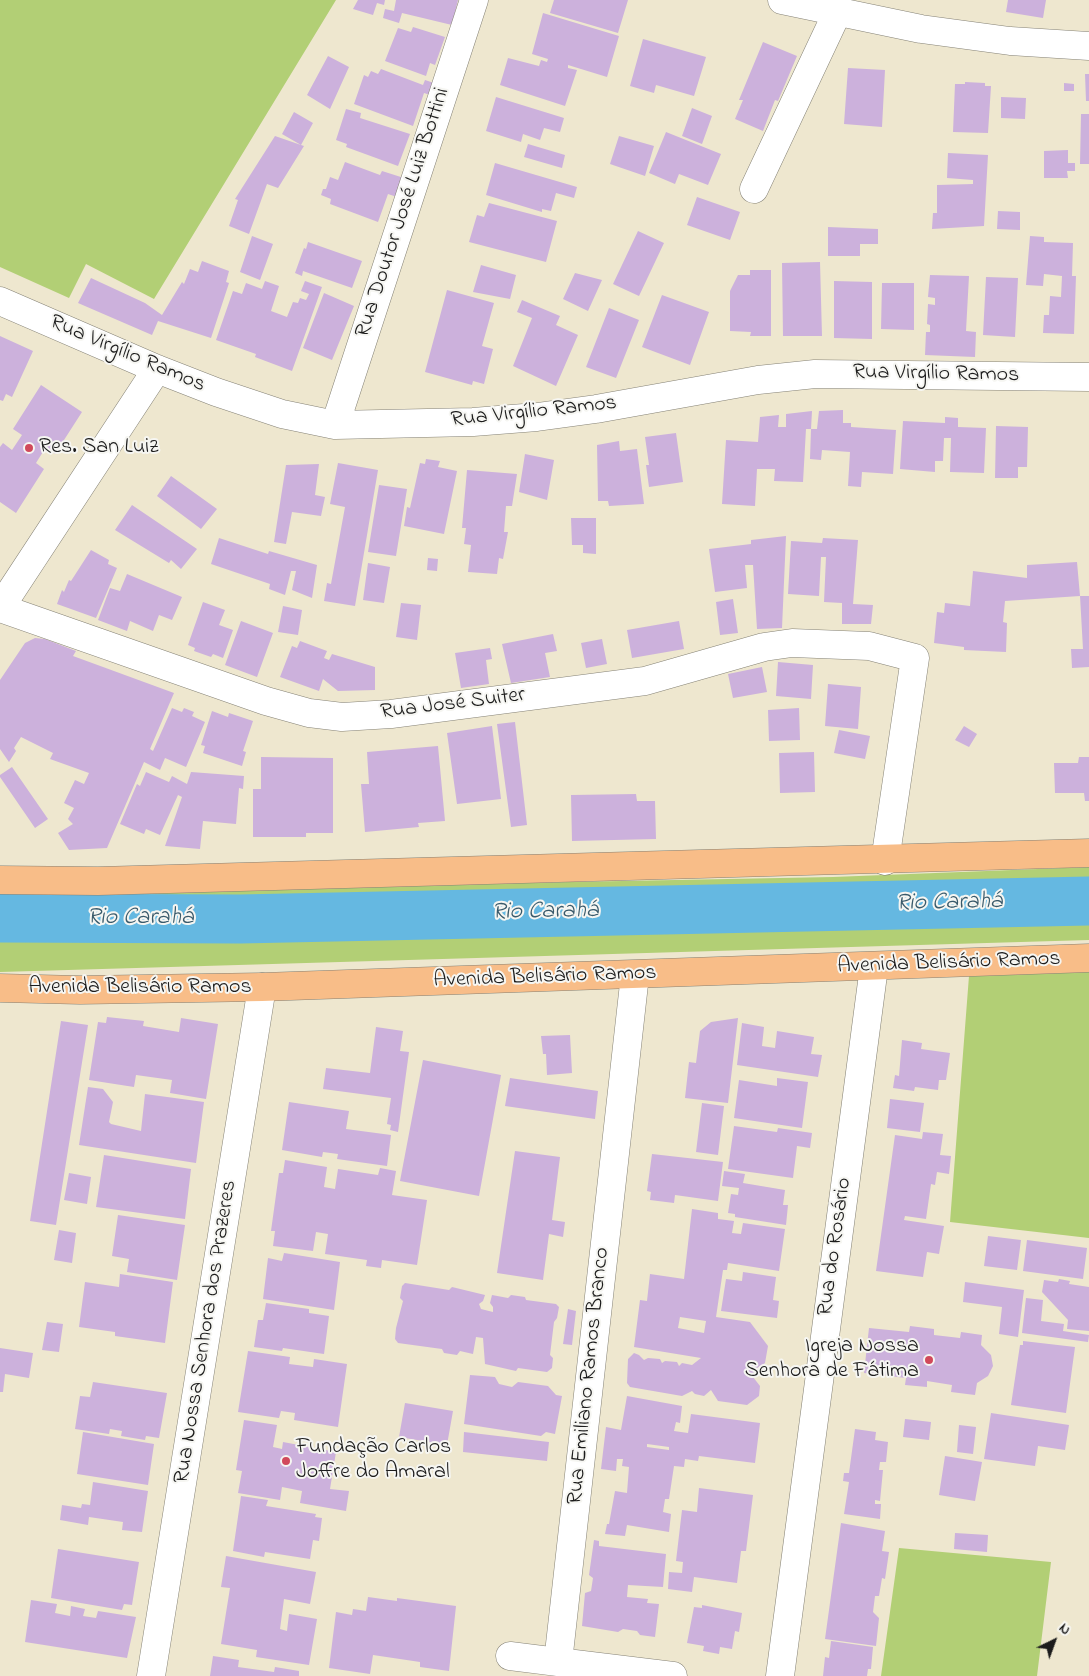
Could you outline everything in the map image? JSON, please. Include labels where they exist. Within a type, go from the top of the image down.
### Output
[{"type":"main road","points":[[0,880],[98,881],[1089,854]]},
{"type":"main road","name":"Avenida Belisário Ramos","points":[[0,988],[80,990],[262,987],[1089,958]]},
{"type":"street","name":"Rua Doutor José Luiz Bottini","points":[[335,425],[474,0]]},
{"type":"street","points":[[782,0],[921,30],[1010,42],[1089,46]]},
{"type":"street","points":[[754,189],[837,13]]},
{"type":"street","name":"Rua Virgílio Ramos","points":[[0,301],[157,369],[282,414],[335,425],[473,422],[537,417],[596,409],[758,380],[814,374],[1089,377]]},
{"type":"street","points":[[0,608],[157,369]]},
{"type":"street","name":"Rua José Suiter","points":[[0,608],[266,701],[309,713],[342,717],[391,714],[645,681],[764,647],[792,642],[869,646],[915,658],[885,861]]},
{"type":"street","name":"Rua do Rosário","points":[[780,1676],[874,966]]},
{"type":"street","name":"Rua Emiliano Ramos Branco","points":[[558,1662],[635,975]]},
{"type":"street","name":"Rua Nossa Senhora dos Prazeres","points":[[151,1676],[262,987]]},
{"type":"street","points":[[510,1656],[673,1676]]},
{"type":"green space","points":[[0,0],[336,0],[154,299],[86,264],[69,298],[0,267]]},
{"type":"green space","points":[[1089,867],[1089,940],[0,972],[0,896],[253,888],[833,877]]},
{"type":"green space","points":[[1089,958],[1089,1238],[950,1222],[970,963]]},
{"type":"green space","points":[[899,1548],[1051,1562],[1037,1676],[881,1676]]},
{"type":"building","points":[[358,0],[385,0],[384,5],[377,3],[373,15],[353,9]]},
{"type":"building","points":[[396,0],[458,0],[452,25],[402,13],[399,23],[383,18],[385,9],[394,11]]},
{"type":"building","points":[[554,0],[628,0],[618,33],[550,13]]},
{"type":"building","points":[[1008,0],[1046,0],[1043,18],[1006,12]]},
{"type":"building","points":[[543,13],[619,36],[607,77],[568,65],[568,68],[577,70],[565,106],[500,85],[508,58],[539,66],[541,60],[547,62],[548,59],[532,54]]},
{"type":"building","points":[[413,27],[445,37],[435,65],[430,63],[426,76],[385,61],[398,28],[411,32]]},
{"type":"building","points":[[643,39],[706,57],[694,96],[656,85],[654,93],[630,86]]},
{"type":"building","points":[[763,42],[797,56],[778,101],[775,100],[763,131],[735,119],[743,100],[739,100]]},
{"type":"building","points":[[328,56],[349,67],[330,109],[307,95]]},
{"type":"building","points":[[848,68],[885,70],[882,127],[844,124]]},
{"type":"building","points":[[381,69],[423,85],[425,80],[437,84],[433,96],[424,93],[413,126],[354,104],[364,75],[368,77],[371,71],[378,74]]},
{"type":"building","points":[[1085,74],[1089,74],[1089,101],[1086,101]]},
{"type":"building","points":[[965,82],[985,83],[985,86],[991,86],[988,133],[953,132],[955,84],[965,84]]},
{"type":"building","points":[[1064,83],[1074,84],[1074,91],[1064,91]]},
{"type":"building","points":[[496,97],[564,118],[560,132],[544,128],[540,140],[523,134],[521,142],[486,131]]},
{"type":"building","points":[[1001,97],[1026,98],[1025,119],[1001,118]]},
{"type":"building","points":[[692,108],[712,116],[702,144],[682,136]]},
{"type":"building","points":[[346,109],[361,113],[360,118],[410,134],[398,166],[346,147],[347,144],[336,140]]},
{"type":"building","points":[[294,112],[313,123],[301,145],[282,134]]},
{"type":"building","points":[[1081,114],[1089,114],[1089,164],[1080,164]]},
{"type":"building","points":[[666,132],[721,154],[708,185],[679,174],[675,184],[649,173]]},
{"type":"building","points":[[275,136],[304,146],[278,188],[267,184],[249,234],[229,226],[238,200],[235,199]]},
{"type":"building","points":[[619,136],[654,146],[645,176],[610,164]]},
{"type":"building","points":[[528,144],[565,155],[562,168],[524,157]]},
{"type":"building","points":[[1068,150],[1068,163],[1075,163],[1075,171],[1067,171],[1068,178],[1044,178],[1044,151]]},
{"type":"building","points":[[948,153],[988,155],[984,226],[932,229],[933,213],[937,213],[937,185],[973,184],[973,180],[947,178]]},
{"type":"building","points":[[345,162],[380,175],[382,171],[404,178],[397,197],[388,194],[378,222],[330,204],[331,199],[321,195],[323,189],[326,189],[330,177],[338,180]]},
{"type":"building","points":[[495,163],[577,187],[574,198],[556,193],[551,211],[542,209],[542,212],[486,195]]},
{"type":"building","points":[[697,197],[740,212],[730,240],[687,225]]},
{"type":"building","points":[[489,203],[557,221],[546,262],[469,242],[477,215],[484,217]]},
{"type":"building","points":[[998,211],[1020,212],[1020,230],[997,229]]},
{"type":"building","points":[[828,227],[878,229],[878,244],[860,244],[860,256],[828,256]]},
{"type":"building","points":[[638,231],[664,243],[639,296],[613,284]]},
{"type":"building","points":[[252,236],[273,244],[260,280],[240,272]]},
{"type":"building","points":[[1030,236],[1044,237],[1044,242],[1073,243],[1072,276],[1076,276],[1074,334],[1043,333],[1044,315],[1049,315],[1050,296],[1061,297],[1062,276],[1044,274],[1043,286],[1026,285]]},
{"type":"building","points":[[308,242],[362,261],[352,288],[303,271],[302,276],[295,273]]},
{"type":"building","points":[[202,261],[229,271],[226,282],[229,283],[211,338],[158,321],[152,335],[78,303],[91,278],[145,303],[162,315],[182,282],[184,284],[190,269],[198,272]]},
{"type":"building","points":[[820,262],[822,336],[783,336],[782,263]]},
{"type":"building","points":[[481,265],[516,275],[510,299],[473,292]]},
{"type":"building","points":[[750,270],[771,270],[771,336],[750,336],[751,332],[730,331],[730,291],[738,275],[750,275]]},
{"type":"building","points":[[575,273],[602,280],[588,311],[563,299]]},
{"type":"building","points":[[930,275],[969,276],[966,331],[976,332],[975,357],[925,355],[926,332],[930,332],[930,325],[927,324],[928,304],[935,305],[935,298],[928,297]]},
{"type":"building","points":[[986,277],[1018,278],[1015,337],[983,335]]},
{"type":"building","points":[[265,281],[279,286],[271,311],[287,317],[293,302],[298,303],[300,298],[306,300],[309,294],[301,291],[305,281],[322,287],[292,371],[255,357],[256,354],[216,340],[233,291],[242,294],[246,283],[262,289]]},
{"type":"building","points":[[834,281],[872,282],[872,339],[834,338]]},
{"type":"building","points":[[882,283],[914,283],[914,330],[881,329]]},
{"type":"building","points":[[447,290],[494,303],[482,346],[493,349],[484,384],[473,381],[472,385],[425,372]]},
{"type":"building","points":[[324,293],[354,306],[332,360],[303,348]]},
{"type":"building","points":[[662,295],[709,312],[690,365],[642,347]]},
{"type":"building","points":[[522,300],[560,316],[556,325],[578,335],[556,386],[513,366],[532,318],[517,312]]},
{"type":"building","points":[[609,308],[639,320],[616,378],[586,367]]},
{"type":"building","points":[[0,336],[33,351],[12,397],[6,394],[3,401],[0,400]]},
{"type":"building","name":"Res. San Luiz","points":[[41,385],[82,412],[55,454],[46,447],[36,463],[44,469],[16,513],[0,502],[0,447],[3,443],[12,450],[22,435],[13,429]]},
{"type":"building","points":[[843,410],[843,423],[851,423],[851,427],[896,430],[893,474],[862,472],[861,487],[848,486],[850,452],[822,450],[821,460],[810,459],[811,429],[817,429],[819,411]]},
{"type":"building","points":[[812,411],[811,429],[806,429],[803,482],[774,481],[775,469],[757,469],[755,506],[722,504],[726,440],[758,442],[760,417],[779,415],[778,427],[786,427],[786,414]]},
{"type":"building","points":[[945,417],[958,418],[958,427],[986,428],[984,473],[950,472],[951,438],[944,438],[943,461],[935,461],[935,472],[900,469],[903,421],[945,423]]},
{"type":"building","points":[[996,426],[1028,427],[1027,467],[1018,467],[1018,478],[995,478]]},
{"type":"building","points":[[676,433],[683,482],[649,487],[646,465],[649,465],[645,437]]},
{"type":"building","points":[[619,441],[620,451],[637,449],[644,504],[609,506],[608,501],[598,501],[597,445]]},
{"type":"building","points":[[525,454],[554,460],[547,500],[519,492]]},
{"type":"building","points":[[426,459],[440,461],[438,467],[457,471],[444,534],[404,526],[407,507],[410,508],[420,463],[425,464]]},
{"type":"building","points":[[338,463],[378,470],[355,606],[324,601],[327,583],[331,584],[345,507],[330,504]]},
{"type":"building","points":[[319,464],[315,495],[325,497],[321,516],[292,512],[286,544],[274,542],[286,465]]},
{"type":"building","points":[[467,470],[517,474],[512,506],[506,506],[504,532],[508,532],[503,559],[499,558],[497,574],[468,572],[471,545],[464,544],[466,528],[462,528]]},
{"type":"building","points":[[171,476],[217,509],[201,529],[157,496]]},
{"type":"building","points":[[379,485],[407,489],[396,556],[368,552]]},
{"type":"building","points":[[132,505],[197,549],[181,569],[171,560],[169,563],[115,530]]},
{"type":"building","points":[[571,518],[596,518],[596,554],[583,553],[583,545],[572,545]]},
{"type":"building","points":[[786,536],[782,628],[757,629],[753,565],[745,565],[747,588],[715,592],[709,549],[751,544],[751,540]]},
{"type":"building","points":[[219,538],[268,554],[269,551],[317,565],[312,598],[292,590],[296,571],[291,571],[285,595],[269,589],[270,584],[211,564]]},
{"type":"building","points":[[823,538],[858,540],[853,604],[873,605],[871,624],[842,624],[842,603],[824,602],[826,557],[821,557],[819,596],[788,594],[791,541],[822,543]]},
{"type":"building","points":[[91,550],[109,560],[108,564],[117,568],[96,618],[57,604],[62,590],[64,592],[69,580],[71,581]]},
{"type":"building","points":[[428,558],[438,559],[437,571],[427,570]]},
{"type":"building","points":[[1077,562],[1080,596],[1005,601],[1003,622],[1007,623],[1006,652],[964,650],[964,647],[934,643],[937,612],[944,613],[945,603],[970,606],[973,571],[1027,578],[1027,565]]},
{"type":"building","points":[[368,563],[390,567],[384,603],[363,600]]},
{"type":"building","points":[[127,574],[182,597],[172,620],[159,615],[153,631],[130,621],[127,631],[98,620],[110,588],[120,591]]},
{"type":"building","points":[[1080,596],[1089,596],[1089,667],[1072,668],[1071,649],[1083,649]]},
{"type":"building","points":[[733,599],[738,633],[720,635],[716,602]]},
{"type":"building","points":[[203,602],[225,610],[219,625],[233,630],[223,658],[213,654],[211,657],[194,651],[195,648],[188,645]]},
{"type":"building","points":[[401,603],[421,605],[417,640],[396,637]]},
{"type":"building","points":[[283,606],[302,610],[298,635],[278,632]]},
{"type":"building","points":[[241,621],[273,633],[257,677],[225,665]]},
{"type":"building","points":[[679,621],[684,649],[632,658],[627,630]]},
{"type":"building","points":[[553,634],[557,651],[545,653],[550,677],[511,683],[502,644]]},
{"type":"building","points":[[35,638],[45,639],[76,651],[73,656],[174,693],[150,749],[153,751],[172,708],[182,712],[184,708],[194,712],[192,716],[205,722],[186,767],[165,758],[160,770],[144,762],[107,848],[69,850],[58,833],[73,824],[68,819],[74,808],[64,803],[75,780],[84,784],[89,773],[50,759],[53,753],[21,737],[14,748],[16,751],[9,762],[0,749],[0,680],[25,643]]},
{"type":"building","points":[[602,639],[607,664],[586,668],[581,643]]},
{"type":"building","points":[[300,641],[327,651],[324,658],[329,660],[332,654],[375,667],[375,690],[338,691],[323,679],[319,691],[280,677],[292,646],[297,648]]},
{"type":"building","points":[[490,648],[492,659],[486,660],[489,684],[461,688],[455,653]]},
{"type":"building","points":[[778,662],[813,665],[811,699],[776,696]]},
{"type":"building","points":[[762,667],[767,692],[733,698],[728,674]]},
{"type":"building","points":[[828,684],[861,687],[858,729],[825,726]]},
{"type":"building","points":[[799,708],[800,740],[769,741],[768,710]]},
{"type":"building","points":[[212,711],[228,717],[229,713],[253,721],[243,751],[246,752],[242,766],[203,753],[205,746],[201,745]]},
{"type":"building","points":[[515,722],[527,825],[511,827],[497,724]]},
{"type":"building","points":[[492,726],[501,799],[457,804],[447,733]]},
{"type":"building","points":[[964,726],[977,734],[969,747],[955,740]]},
{"type":"building","points":[[839,730],[870,736],[865,759],[834,753]]},
{"type":"building","points":[[438,746],[445,821],[418,823],[419,827],[365,832],[361,784],[369,784],[367,752]]},
{"type":"building","points":[[814,752],[815,792],[780,793],[779,753]]},
{"type":"building","points":[[261,757],[333,758],[333,833],[306,833],[306,837],[253,837],[253,789],[261,789]]},
{"type":"building","points":[[1079,757],[1089,757],[1089,801],[1085,801],[1084,793],[1055,793],[1054,763],[1078,763]]},
{"type":"building","points":[[12,767],[48,819],[35,828],[0,777],[0,775]]},
{"type":"building","points":[[146,772],[169,782],[172,776],[187,784],[191,772],[244,776],[243,789],[239,788],[236,824],[203,821],[200,849],[165,846],[182,797],[178,795],[160,835],[146,829],[144,834],[120,824],[137,784],[140,786]]},
{"type":"building","points":[[636,794],[637,801],[655,801],[656,839],[572,841],[571,795]]},
{"type":"building","points":[[107,1017],[144,1021],[143,1026],[179,1032],[181,1018],[218,1024],[206,1099],[170,1093],[172,1080],[136,1075],[134,1087],[89,1080],[98,1022],[106,1023]]},
{"type":"building","points":[[738,1018],[728,1103],[685,1098],[689,1062],[696,1063],[700,1031],[711,1022]]},
{"type":"building","points":[[61,1021],[88,1025],[56,1225],[30,1221]]},
{"type":"building","points":[[742,1023],[764,1027],[762,1046],[775,1048],[777,1031],[814,1037],[811,1054],[822,1055],[818,1077],[737,1065]]},
{"type":"building","points":[[376,1027],[403,1031],[400,1051],[409,1052],[398,1132],[390,1130],[391,1125],[387,1124],[391,1098],[323,1089],[326,1068],[370,1073]]},
{"type":"building","points":[[570,1035],[572,1073],[547,1075],[546,1054],[543,1054],[541,1036]]},
{"type":"building","points":[[902,1040],[922,1043],[921,1049],[950,1053],[946,1080],[939,1080],[938,1090],[915,1087],[914,1091],[893,1088],[895,1075],[899,1076]]},
{"type":"building","points":[[423,1060],[501,1075],[479,1196],[400,1181]]},
{"type":"building","points":[[510,1078],[598,1091],[595,1119],[505,1106]]},
{"type":"building","points":[[777,1078],[808,1082],[802,1128],[734,1118],[739,1080],[777,1086]]},
{"type":"building","points":[[88,1087],[103,1089],[113,1102],[109,1122],[111,1124],[141,1131],[145,1094],[204,1102],[196,1163],[79,1145]]},
{"type":"building","points":[[890,1099],[924,1103],[920,1132],[887,1128]]},
{"type":"building","points":[[289,1102],[349,1111],[346,1129],[391,1135],[387,1166],[337,1159],[338,1154],[323,1152],[322,1157],[282,1150]]},
{"type":"building","points":[[702,1103],[724,1106],[718,1155],[696,1152]]},
{"type":"building","points":[[734,1126],[777,1132],[778,1128],[812,1133],[810,1148],[797,1146],[793,1178],[728,1169]]},
{"type":"building","points":[[923,1132],[943,1134],[940,1155],[951,1156],[949,1174],[937,1172],[935,1185],[931,1184],[926,1219],[905,1216],[904,1220],[944,1226],[939,1254],[927,1252],[923,1277],[876,1271],[895,1135],[922,1139]]},
{"type":"building","points":[[515,1151],[560,1157],[552,1220],[565,1222],[563,1237],[549,1234],[543,1280],[497,1273]]},
{"type":"building","points":[[652,1154],[723,1162],[718,1201],[675,1195],[674,1203],[650,1200],[651,1192],[647,1191]]},
{"type":"building","points":[[104,1155],[191,1169],[185,1219],[96,1207]]},
{"type":"building","points":[[285,1160],[327,1167],[324,1187],[335,1189],[338,1169],[378,1175],[380,1168],[396,1171],[392,1195],[427,1200],[417,1265],[382,1260],[381,1268],[366,1266],[367,1260],[325,1254],[328,1234],[316,1232],[313,1251],[273,1246],[275,1231],[271,1231],[279,1173],[283,1173]]},
{"type":"building","points":[[724,1171],[745,1174],[743,1183],[785,1190],[783,1205],[788,1205],[786,1225],[735,1217],[735,1214],[728,1213],[731,1194],[738,1195],[739,1188],[722,1186]]},
{"type":"building","points":[[69,1173],[91,1177],[87,1204],[64,1200]]},
{"type":"building","points":[[692,1209],[718,1213],[718,1219],[734,1221],[732,1233],[741,1234],[743,1223],[785,1229],[779,1271],[728,1263],[727,1270],[723,1270],[716,1317],[750,1322],[768,1346],[765,1363],[754,1370],[753,1377],[760,1386],[759,1396],[747,1405],[718,1401],[711,1390],[704,1396],[695,1394],[692,1391],[682,1396],[630,1387],[627,1383],[628,1359],[634,1353],[644,1360],[648,1358],[660,1359],[662,1363],[665,1361],[677,1362],[679,1366],[682,1363],[692,1365],[701,1358],[634,1347],[640,1300],[647,1301],[650,1274],[684,1279]],"holes":[[[680,1317],[706,1321],[704,1333],[678,1328]]]},
{"type":"building","points":[[118,1215],[185,1225],[177,1280],[127,1272],[129,1259],[112,1256]]},
{"type":"building","points":[[59,1230],[76,1233],[72,1263],[54,1260]]},
{"type":"building","points":[[988,1236],[1021,1240],[1017,1270],[984,1266]]},
{"type":"building","points":[[1027,1240],[1087,1248],[1083,1279],[1023,1271]]},
{"type":"building","points":[[284,1253],[340,1262],[334,1310],[263,1299],[268,1258],[282,1261]]},
{"type":"building","points":[[743,1272],[776,1277],[773,1300],[779,1301],[777,1318],[721,1311],[726,1279],[742,1281]]},
{"type":"building","points":[[120,1274],[173,1282],[165,1343],[115,1336],[115,1332],[79,1327],[85,1282],[119,1287]]},
{"type":"building","points":[[1059,1279],[1070,1281],[1069,1284],[1089,1287],[1089,1331],[1067,1329],[1068,1320],[1042,1292],[1044,1280],[1058,1282]]},
{"type":"building","points":[[965,1282],[1024,1290],[1018,1337],[999,1334],[1002,1307],[963,1302]]},
{"type":"building","points":[[405,1283],[449,1290],[452,1287],[485,1295],[483,1301],[479,1304],[481,1309],[493,1312],[493,1307],[490,1303],[492,1295],[508,1298],[511,1295],[525,1297],[526,1300],[556,1304],[559,1307],[557,1318],[554,1322],[550,1355],[553,1358],[552,1368],[547,1372],[518,1368],[516,1371],[485,1364],[483,1338],[476,1337],[473,1354],[460,1351],[457,1355],[444,1353],[442,1349],[398,1343],[395,1339],[396,1328],[403,1301],[400,1298],[402,1286]]},
{"type":"building","points":[[1026,1298],[1043,1300],[1041,1321],[1064,1324],[1063,1331],[1089,1335],[1088,1342],[1022,1333]]},
{"type":"building","points":[[266,1303],[309,1309],[309,1313],[329,1316],[324,1354],[283,1348],[282,1351],[254,1347],[258,1320],[263,1320]]},
{"type":"building","points":[[568,1309],[576,1311],[572,1345],[563,1344]]},
{"type":"building","points":[[47,1322],[63,1324],[59,1352],[42,1350]]},
{"type":"building","name":"Igreja Nossa Senhora de Fátima","points":[[910,1326],[934,1329],[934,1335],[960,1338],[961,1332],[982,1335],[981,1345],[991,1355],[993,1366],[988,1376],[977,1383],[975,1395],[951,1392],[952,1385],[927,1381],[927,1387],[905,1385],[906,1378],[864,1373],[869,1328],[909,1332]]},
{"type":"building","points":[[1023,1341],[1075,1347],[1066,1413],[1011,1405],[1020,1345],[1023,1345]]},
{"type":"building","points":[[0,1348],[33,1353],[29,1378],[5,1374],[3,1392],[0,1392]]},
{"type":"building","points":[[248,1351],[290,1357],[289,1364],[313,1367],[314,1359],[347,1364],[338,1427],[294,1420],[295,1413],[281,1411],[279,1418],[238,1412]]},
{"type":"building","points":[[470,1375],[495,1377],[499,1384],[512,1387],[518,1382],[548,1386],[556,1395],[562,1396],[555,1434],[546,1432],[541,1436],[464,1424]]},
{"type":"building","points":[[93,1382],[167,1393],[159,1438],[146,1436],[145,1440],[121,1436],[122,1431],[110,1429],[109,1434],[75,1429],[80,1396],[90,1397]]},
{"type":"building","points":[[627,1396],[682,1406],[680,1423],[676,1422],[674,1431],[688,1433],[691,1414],[760,1423],[755,1463],[699,1456],[698,1461],[685,1459],[684,1467],[674,1466],[669,1499],[665,1499],[663,1512],[671,1514],[669,1532],[627,1525],[625,1536],[605,1534],[607,1524],[609,1524],[615,1491],[627,1493],[629,1467],[622,1466],[623,1459],[617,1459],[616,1471],[601,1469],[606,1427],[621,1430]],"holes":[[[647,1444],[669,1447],[669,1450],[647,1447]]]},
{"type":"building","points":[[405,1403],[453,1411],[447,1445],[399,1437]]},
{"type":"building","points":[[991,1413],[1069,1425],[1065,1450],[1038,1446],[1035,1466],[984,1459]]},
{"type":"building","points":[[905,1419],[931,1422],[929,1440],[903,1437]]},
{"type":"building","name":"Fundação Carlos Joffre do Amaral","points":[[244,1420],[277,1425],[273,1447],[282,1449],[283,1442],[336,1452],[330,1489],[349,1491],[346,1511],[300,1503],[302,1491],[282,1487],[280,1500],[238,1493],[242,1471],[236,1470]]},
{"type":"building","points":[[959,1425],[976,1427],[973,1454],[957,1452]]},
{"type":"building","points":[[855,1429],[876,1432],[875,1440],[888,1442],[886,1462],[880,1462],[879,1470],[883,1470],[880,1501],[875,1500],[875,1504],[881,1504],[880,1519],[844,1514],[849,1482],[843,1481],[844,1473],[849,1473]]},
{"type":"building","points":[[83,1432],[154,1444],[148,1485],[77,1474]]},
{"type":"building","points":[[464,1432],[549,1442],[547,1461],[463,1452]]},
{"type":"building","points":[[945,1456],[982,1462],[975,1501],[939,1495]]},
{"type":"building","points":[[93,1482],[148,1491],[142,1532],[122,1530],[123,1522],[89,1517],[88,1525],[60,1520],[62,1505],[81,1508],[82,1504],[90,1505]]},
{"type":"building","points":[[699,1488],[753,1495],[746,1551],[741,1551],[737,1583],[694,1577],[692,1592],[668,1589],[669,1572],[682,1573],[683,1562],[676,1561],[682,1510],[697,1512]]},
{"type":"building","points":[[241,1496],[268,1500],[266,1506],[316,1514],[315,1517],[322,1518],[319,1541],[313,1540],[310,1559],[265,1552],[264,1557],[233,1551]]},
{"type":"building","points":[[841,1523],[885,1531],[882,1551],[889,1552],[885,1579],[882,1578],[879,1596],[875,1596],[873,1612],[879,1618],[876,1646],[825,1639]]},
{"type":"building","points":[[955,1533],[988,1535],[987,1552],[954,1549]]},
{"type":"building","points":[[594,1540],[599,1541],[599,1546],[666,1554],[663,1587],[628,1585],[627,1597],[648,1599],[647,1603],[659,1604],[655,1637],[640,1635],[637,1631],[623,1629],[618,1632],[582,1626],[585,1593],[591,1591],[593,1578],[589,1575]]},
{"type":"building","points":[[58,1549],[139,1562],[132,1605],[124,1604],[122,1610],[51,1598]]},
{"type":"building","points":[[226,1556],[316,1572],[310,1604],[284,1599],[280,1629],[287,1631],[289,1614],[317,1619],[309,1665],[256,1657],[257,1650],[221,1644],[230,1588],[221,1587]]},
{"type":"building","points":[[368,1597],[397,1601],[397,1598],[456,1606],[449,1671],[420,1667],[420,1662],[373,1655],[370,1674],[329,1668],[336,1612],[352,1615],[353,1609],[366,1611]]},
{"type":"building","points":[[31,1600],[57,1604],[55,1613],[70,1616],[71,1606],[85,1609],[83,1616],[96,1618],[98,1611],[136,1617],[127,1658],[25,1642]]},
{"type":"building","points":[[702,1605],[742,1613],[739,1632],[735,1631],[732,1649],[720,1647],[719,1654],[703,1651],[704,1646],[687,1643],[694,1607],[702,1608]]},
{"type":"building","points":[[831,1641],[873,1647],[871,1669],[868,1669],[867,1676],[823,1676],[825,1657],[829,1658]]},
{"type":"building","points":[[213,1656],[239,1660],[238,1667],[274,1672],[275,1667],[299,1671],[299,1676],[210,1676]]},
{"type":"waterway","name":"Rio Carahá","points":[[0,918],[240,919],[1089,901]]},
{"type":"place","name":"Res. San Luiz","points":[[29,448]]},
{"type":"place","name":"Igreja Nossa Senhora de Fátima","points":[[929,1360]]},
{"type":"place","name":"Fundação Carlos Joffre do Amaral","points":[[286,1461]]}]
